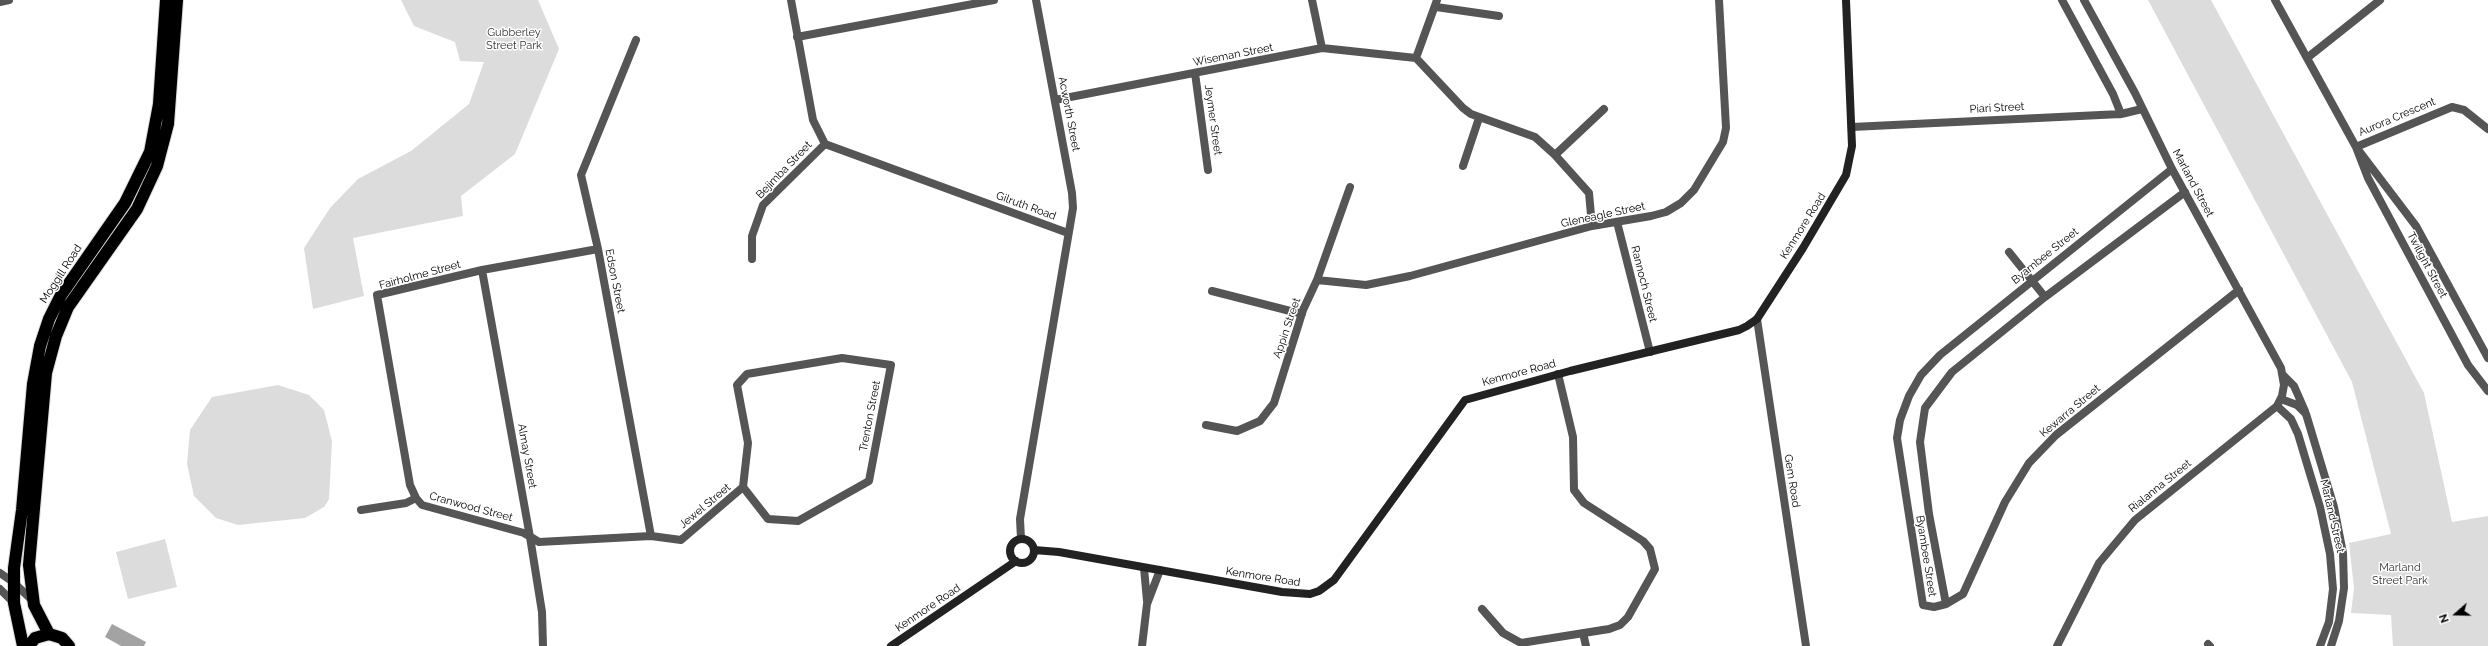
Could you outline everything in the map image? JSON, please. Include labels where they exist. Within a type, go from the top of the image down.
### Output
[{"type":"highway","name":"Moggill Road","points":[[23,646],[14,602],[13,582],[33,384],[40,346],[49,319],[61,295],[128,197],[150,152],[159,104],[166,0]]},
{"type":"highway","points":[[50,634],[38,615],[32,600],[29,554],[48,362],[56,336],[68,308],[136,209],[157,166],[168,124],[177,0]]},
{"type":"highway","points":[[29,646],[35,638],[50,634],[62,638],[69,646]]},
{"type":"street","points":[[0,2],[9,0]]},
{"type":"street","points":[[791,0],[815,126],[825,144]]},
{"type":"street","points":[[797,36],[994,0]]},
{"type":"street","name":"Acworth Street","points":[[1036,0],[1072,193],[1073,208],[1068,233]]},
{"type":"street","points":[[1312,0],[1322,48]]},
{"type":"street","name":"Gleneagle Street","points":[[1317,280],[1366,285],[1410,276],[1592,226],[1666,212],[1681,203],[1694,190],[1723,142],[1726,128],[1719,0]]},
{"type":"street","name":"Kenmore Road","points":[[1034,550],[1059,552],[1298,594],[1319,591],[1334,580],[1458,406],[1473,396],[1739,330],[1756,318],[1840,188],[1850,161],[1852,127],[1846,0]]},
{"type":"street","points":[[2062,0],[2113,94],[2121,114]]},
{"type":"street","name":"Marland Street","points":[[2084,0],[2172,169],[2239,290],[2283,375],[2294,386],[2306,414],[2334,507],[2342,553],[2344,588],[2339,621],[2331,646]]},
{"type":"street","name":"Twilight Street","points":[[2275,0],[2356,146],[2416,226],[2488,358]]},
{"type":"street","points":[[2307,58],[2380,0]]},
{"type":"street","points":[[1499,16],[1436,3],[1416,58],[1463,108],[1479,118],[1535,137],[1555,155],[1589,193],[1592,226]]},
{"type":"street","name":"Edson Street","points":[[636,40],[581,175],[598,249],[652,536]]},
{"type":"street","name":"Wiseman Street","points":[[1055,100],[1322,48],[1416,58]]},
{"type":"street","name":"Jeymer Street","points":[[1195,73],[1208,170]]},
{"type":"street","name":"Aurora Crescent","points":[[2356,146],[2452,106],[2464,110],[2488,129]]},
{"type":"street","points":[[1555,155],[1604,109]]},
{"type":"street","name":"Piari Street","points":[[1852,127],[2121,114],[2142,109]]},
{"type":"street","points":[[1463,166],[1479,118]]},
{"type":"street","name":"Gilruth Road","points":[[825,144],[1068,233]]},
{"type":"street","name":"Bejimba Street","points":[[752,258],[752,236],[763,205],[825,144]]},
{"type":"street","name":"Twilight Street","points":[[2356,146],[2368,178],[2468,365],[2488,389]]},
{"type":"street","name":"Byambee Street","points":[[2172,169],[1940,355],[1922,375],[1909,396],[1900,420],[1897,438],[1920,598],[1925,607],[1946,604],[1929,514],[1920,442],[1925,408],[1952,372],[2045,297],[2185,192]]},
{"type":"street","name":"Appin Street","points":[[1206,425],[1237,431],[1260,421],[1274,403],[1302,314],[1317,280],[1350,187]]},
{"type":"street","name":"Rannoch Street","points":[[1617,222],[1650,352]]},
{"type":"street","points":[[1021,539],[1020,519],[1068,233]]},
{"type":"street","name":"Fairholme Street","points":[[416,498],[410,485],[377,295],[482,270],[598,249]]},
{"type":"street","points":[[2009,252],[2045,297]]},
{"type":"street","name":"Almay Street","points":[[482,270],[530,537],[542,612],[543,646]]},
{"type":"street","name":"Kewarra Street","points":[[1946,604],[1963,594],[2004,502],[2029,463],[2056,435],[2239,290]]},
{"type":"street","points":[[1212,291],[1302,314]]},
{"type":"street","name":"Gem Road","points":[[1756,318],[1806,646]]},
{"type":"street","name":"Trenton Street","points":[[737,385],[747,374],[842,358],[891,365],[869,481],[798,521],[768,519],[743,487]]},
{"type":"street","points":[[1482,609],[1503,633],[1521,643],[1609,629],[1620,625],[1628,617],[1651,579],[1655,569],[1654,559],[1650,549],[1643,541],[1584,503],[1574,490],[1573,438],[1558,374]]},
{"type":"street","points":[[2283,375],[2284,384],[2279,403],[2297,405],[2306,414]]},
{"type":"street","name":"Jewel Street","points":[[530,537],[539,542],[652,536],[681,540],[743,487],[748,444],[737,385]]},
{"type":"street","name":"Marland Street","points":[[2279,403],[2291,419],[2298,434],[2320,507],[2330,554],[2331,602],[2329,622],[2320,646]]},
{"type":"street","name":"Rialanna Street","points":[[2057,646],[2098,563],[2135,520],[2279,403]]},
{"type":"street","name":"Cranwood Street","points":[[361,510],[406,503],[416,498],[422,505],[524,533],[530,537]]},
{"type":"street","points":[[1021,539],[1029,541],[1034,550],[1030,560],[1023,563],[1016,561],[1012,555],[1011,548],[1014,542],[1021,539]]},
{"type":"street","name":"Kenmore Road","points":[[891,646],[1016,561]]},
{"type":"street","points":[[1144,568],[1148,604]]},
{"type":"street","points":[[1142,646],[1148,604],[1160,570]]},
{"type":"street","points":[[0,573],[13,582],[32,600]]},
{"type":"street","points":[[0,589],[14,602]]},
{"type":"street","points":[[1584,633],[1586,646]]},
{"type":"green space","name":"Gubberley Street Park","points":[[401,0],[538,0],[559,49],[515,154],[461,196],[463,216],[353,238],[364,296],[313,309],[304,248],[330,208],[358,179],[411,151],[469,104],[484,62],[460,61],[455,42],[414,26]]},
{"type":"green space","name":"Marland Street Park","points":[[2148,0],[2211,0],[2424,393],[2452,522],[2488,516],[2488,646],[2393,646],[2391,615],[2351,613],[2354,588],[2349,543],[2391,534],[2352,382]]},
{"type":"green space","points":[[278,385],[309,395],[324,410],[332,441],[329,499],[324,507],[305,518],[238,525],[216,518],[194,496],[187,464],[190,430],[212,397]]},
{"type":"green space","points":[[165,539],[177,587],[128,599],[116,552]]},
{"type":"shaded area","points":[[112,624],[146,642],[144,646],[121,646],[105,637]]}]
